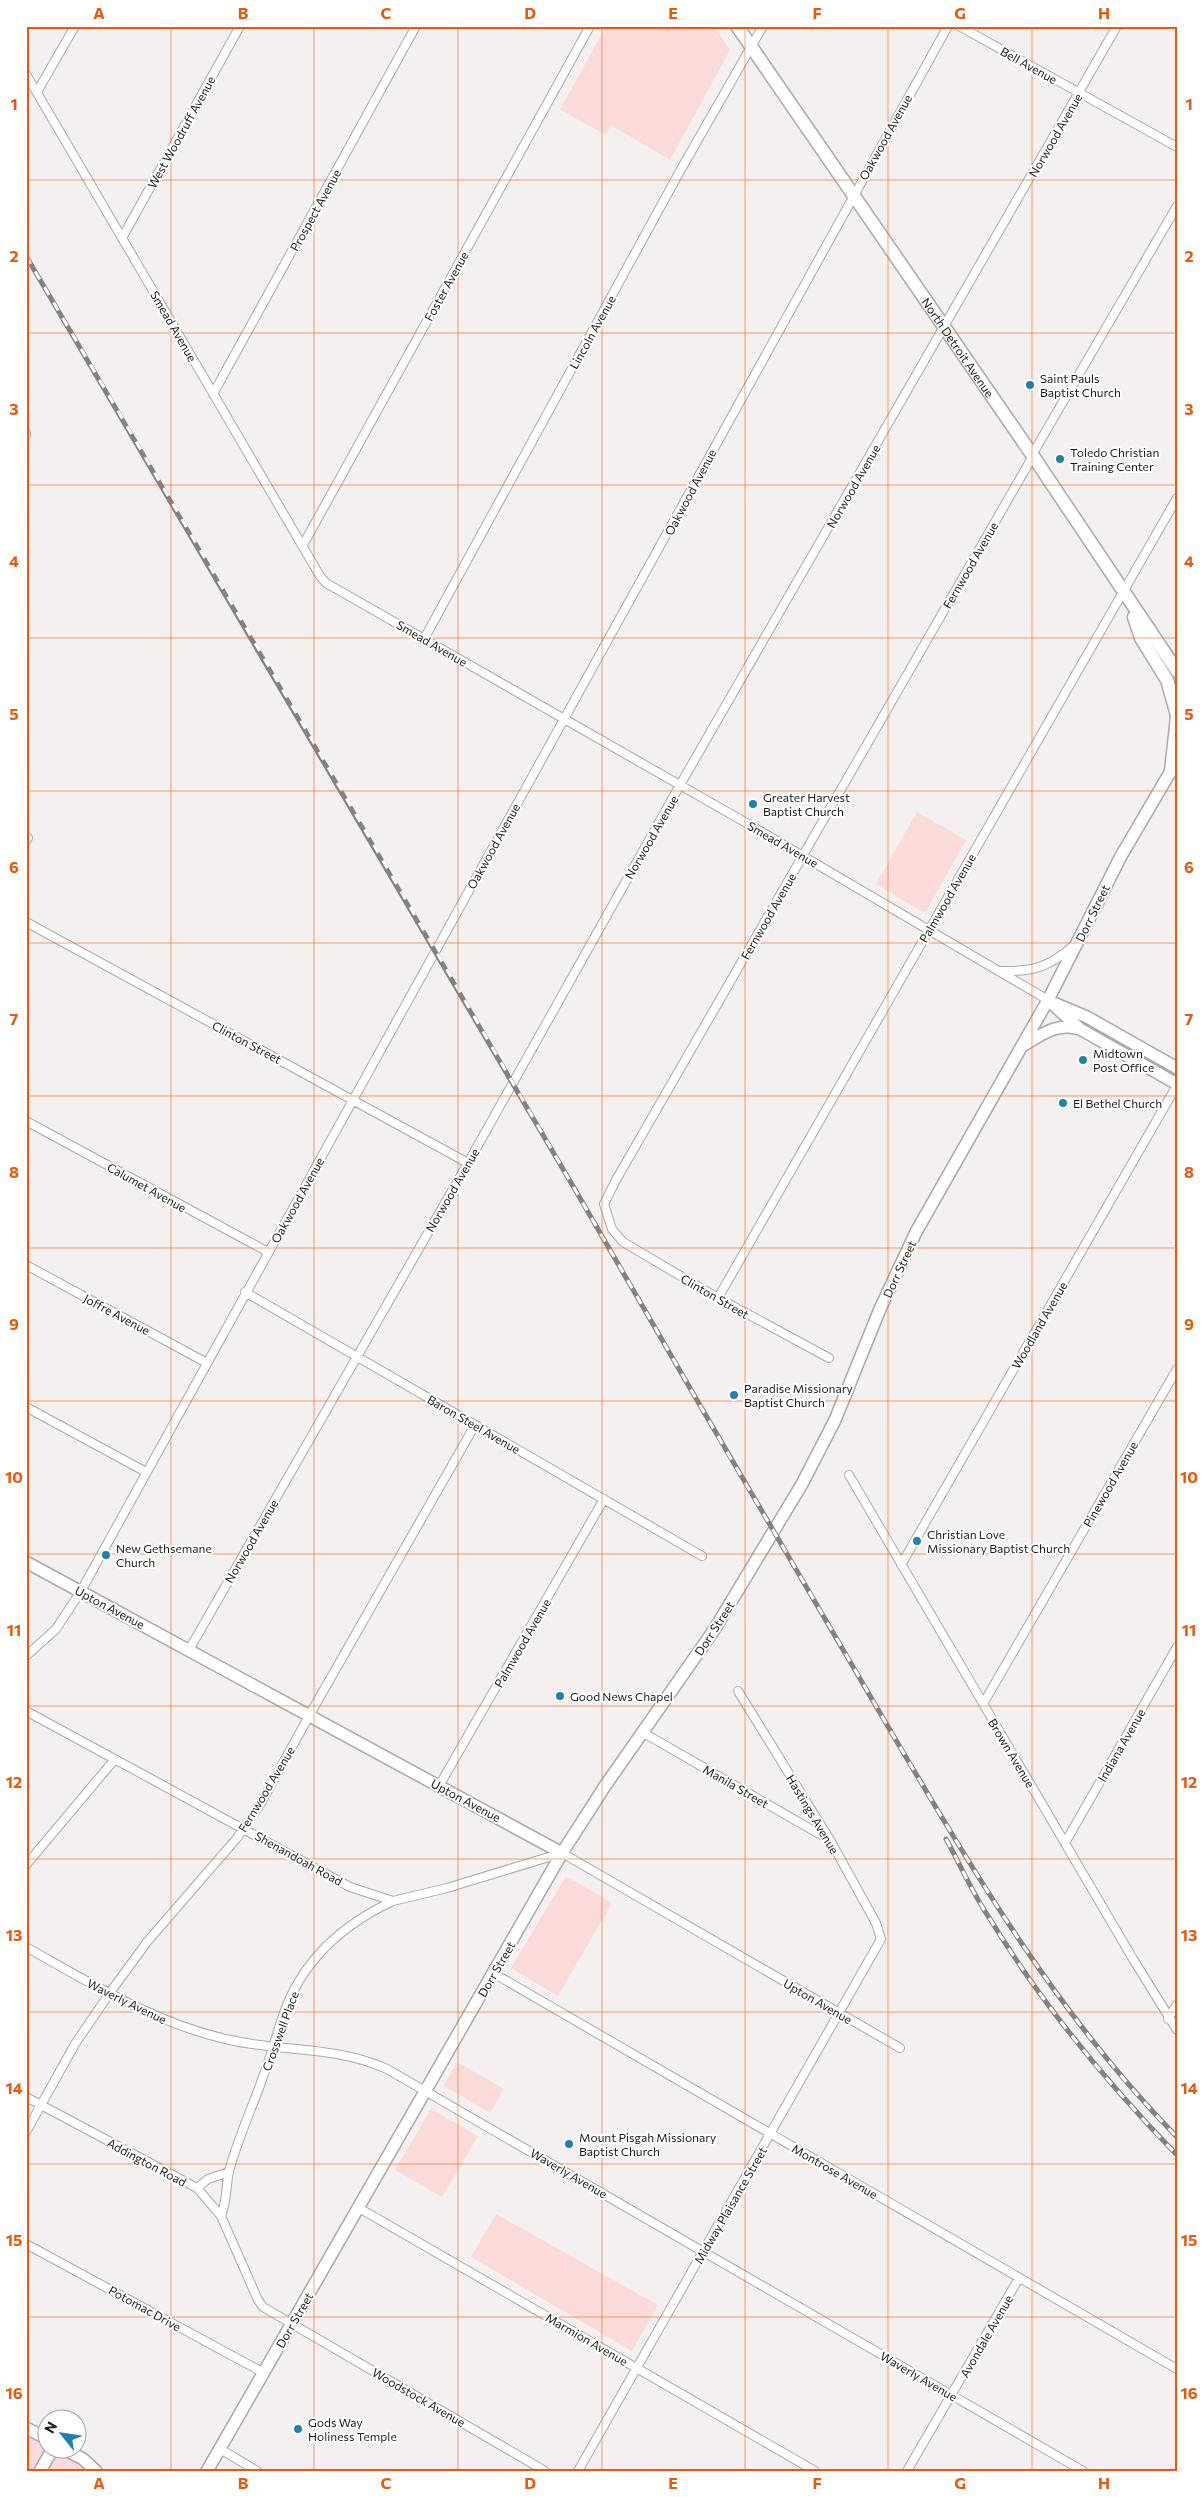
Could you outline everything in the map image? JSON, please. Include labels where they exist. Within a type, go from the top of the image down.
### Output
[{"type":"main road","name":"North Detroit Avenue","points":[[737,26],[1125,595],[1172,658],[1177,671]]},
{"type":"main road","points":[[1125,595],[1141,638],[1167,680],[1177,716],[1175,764]]},
{"type":"main road","name":"Dorr Street","points":[[207,2471],[562,1852],[642,1732],[714,1630],[802,1484],[834,1420],[880,1309],[916,1232],[1048,1000],[1121,856],[1175,764]]},
{"type":"main road","name":"Smead Avenue","points":[[1048,1000],[1080,1029],[1177,1085]]},
{"type":"main road","name":"Smead Avenue","points":[[1048,1000],[1087,1018],[1177,1068]]},
{"type":"main road","points":[[1022,1046],[1056,1028],[1073,1027],[1080,1029]]},
{"type":"main road","name":"Upton Avenue","points":[[26,1562],[562,1852]]},
{"type":"main road","points":[[26,2428],[38,2434]]},
{"type":"main road","points":[[40,2471],[46,2460]]},
{"type":"main road","points":[[84,2460],[96,2471]]},
{"type":"main road","points":[[85,2460],[104,2471]]},
{"type":"street","points":[[37,92],[75,26]]},
{"type":"street","name":"West Woodruff Avenue","points":[[122,238],[240,26]]},
{"type":"street","name":"Prospect Avenue","points":[[213,394],[416,26]]},
{"type":"street","name":"Foster Avenue","points":[[303,545],[590,26]]},
{"type":"street","name":"Lincoln Avenue","points":[[424,639],[680,171],[763,26]]},
{"type":"street","name":"Oakwood Avenue","points":[[26,1656],[61,1623],[81,1591],[563,718],[650,567],[853,194],[948,26]]},
{"type":"street","name":"Bell Avenue","points":[[959,26],[1177,147]]},
{"type":"street","name":"Norwood Avenue","points":[[189,1650],[468,1163],[680,785],[1117,26]]},
{"type":"street","name":"Smead Avenue","points":[[26,74],[320,576],[326,583],[680,785],[1048,1000]]},
{"type":"street","name":"Fernwood Avenue","points":[[609,1223],[604,1210],[606,1197],[1177,206]]},
{"type":"street","name":"Palmwood Avenue","points":[[718,1298],[929,930],[1125,595],[1177,498]]},
{"type":"street","name":"Clinton Street","points":[[26,922],[468,1163]]},
{"type":"street","points":[[998,971],[1023,971],[1042,967],[1063,954],[1080,939]]},
{"type":"street","name":"Woodland Avenue","points":[[901,1565],[1177,1085]]},
{"type":"street","name":"Calumet Avenue","points":[[26,1121],[268,1252]]},
{"type":"street","name":"Clinton Street","points":[[609,1223],[623,1242],[718,1298],[829,1358]]},
{"type":"street","name":"Joffre Avenue","points":[[26,1265],[207,1363]]},
{"type":"street","name":"Baron Steel Avenue","points":[[246,1292],[702,1556]]},
{"type":"street","name":"Pinewood Avenue","points":[[983,1704],[1177,1369]]},
{"type":"street","points":[[26,1408],[146,1472]]},
{"type":"street","name":"Fernwood Avenue","points":[[26,2132],[75,2044],[109,1994],[148,1942],[245,1829],[269,1791],[309,1716],[475,1425]]},
{"type":"street","name":"Brown Avenue","points":[[849,1475],[1168,2019],[1177,2030]]},
{"type":"street","name":"Palmwood Avenue","points":[[439,1786],[604,1499]]},
{"type":"street","name":"Indiana Avenue","points":[[1064,1843],[1177,1647]]},
{"type":"street","name":"Hastings Avenue","points":[[738,1691],[830,1840],[876,1923],[882,1939]]},
{"type":"street","name":"Shenandoah Road","points":[[26,1710],[350,1887],[393,1901]]},
{"type":"street","name":"Manila Street","points":[[642,1732],[830,1840]]},
{"type":"street","points":[[26,1865],[115,1759]]},
{"type":"street","points":[[393,1901],[447,1888],[562,1852]]},
{"type":"street","name":"Upton Avenue","points":[[562,1852],[900,2048]]},
{"type":"street","name":"Crosswell Place","points":[[221,2216],[226,2202],[229,2172],[275,2045],[286,2007],[308,1966],[345,1929],[393,1901]]},
{"type":"street","name":"Midway Plaisance Street","points":[[578,2471],[882,1939]]},
{"type":"street","name":"Waverly Avenue","points":[[26,1947],[109,1994],[147,2013],[191,2030],[232,2041],[344,2054],[387,2069],[1083,2471]]},
{"type":"street","name":"Montrose Avenue","points":[[493,1973],[1177,2369]]},
{"type":"street","points":[[1168,2019],[1177,2004]]},
{"type":"street","name":"Addington Road","points":[[26,2097],[196,2188],[221,2216],[258,2300],[263,2307],[292,2324]]},
{"type":"street","points":[[196,2188],[208,2179],[229,2172]]},
{"type":"street","name":"Marmion Avenue","points":[[359,2208],[815,2471]]},
{"type":"street","name":"Potomac Drive","points":[[26,2244],[264,2373]]},
{"type":"street","name":"Avondale Avenue","points":[[907,2471],[1019,2278]]},
{"type":"street","name":"Woodstock Avenue","points":[[292,2324],[545,2471]]},
{"type":"street","points":[[220,2449],[256,2471]]},
{"type":"shaded area","points":[[606,26],[714,26],[730,50],[670,160],[611,125],[606,135],[560,110]]},
{"type":"shaded area","points":[[917,812],[966,840],[926,911],[923,912],[876,884]]},
{"type":"shaded area","points":[[566,1876],[612,1903],[558,1996],[511,1968]]},
{"type":"shaded area","points":[[457,2062],[504,2089],[490,2113],[444,2086]]},
{"type":"shaded area","points":[[431,2109],[478,2136],[442,2197],[395,2170]]},
{"type":"shaded area","points":[[496,2214],[658,2305],[632,2351],[471,2257]]},
{"type":"shaded area","points":[[26,2434],[38,2442],[38,2460],[41,2460],[36,2471],[26,2471]]},
{"type":"shaded area","points":[[51,2460],[71,2460],[87,2471],[45,2471]]},
{"type":"railway","points":[[26,256],[362,825],[954,1837],[1021,1942],[1094,2043],[1134,2091],[1177,2137]]},
{"type":"railway","points":[[946,1839],[984,1909],[1031,1982],[1101,2071],[1177,2155]]},
{"type":"place","name":"Saint Pauls Baptist Church","points":[[1030,385]]},
{"type":"place","name":"Toledo Christian Training Center","points":[[1060,459]]},
{"type":"place","name":"Greater Harvest Baptist Church","points":[[753,804]]},
{"type":"place","name":"Midtown Post Office","points":[[1083,1060]]},
{"type":"place","name":"El Bethel Church","points":[[1063,1103]]},
{"type":"place","name":"Paradise Missionary Baptist Church","points":[[734,1395]]},
{"type":"place","name":"Christian Love Missionary Baptist Church","points":[[917,1541]]},
{"type":"place","name":"New Gethsemane Church","points":[[106,1555]]},
{"type":"place","name":"Good News Chapel","points":[[560,1696]]},
{"type":"place","name":"Mount Pisgah Missionary Baptist Church","points":[[569,2144]]},
{"type":"place","name":"Gods Way Holiness Temple","points":[[298,2429]]}]
